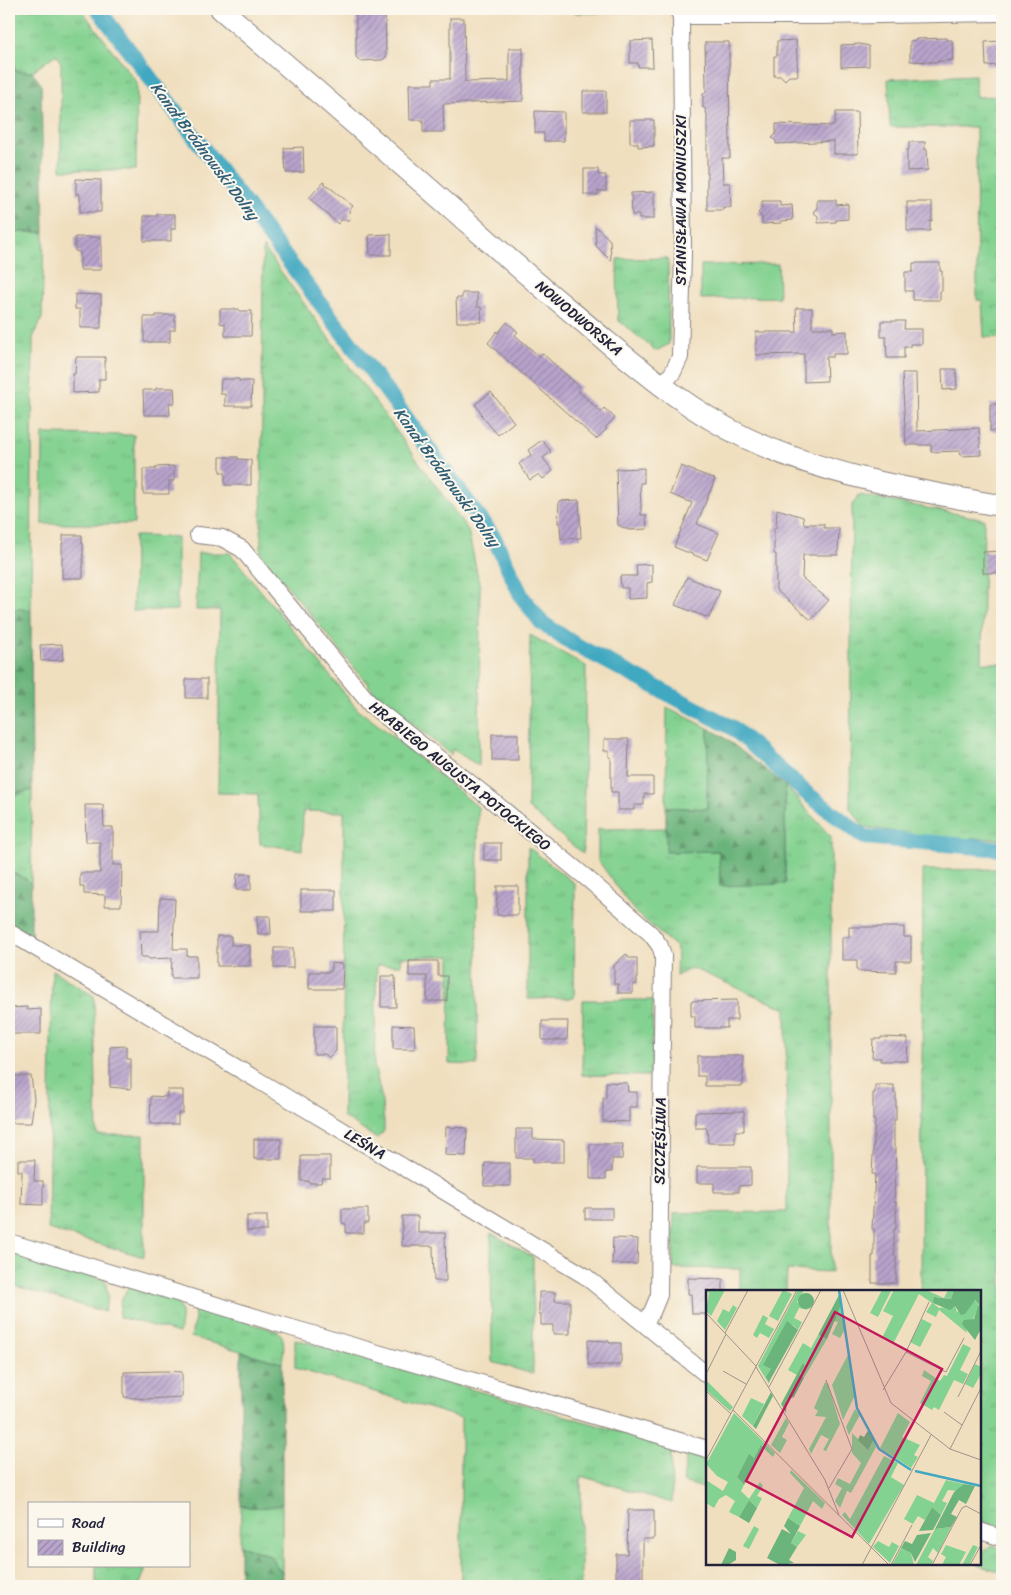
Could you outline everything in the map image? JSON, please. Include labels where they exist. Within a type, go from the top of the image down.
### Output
[{"type":"main road","name":"NOWODWORSKA","points":[[221,9],[661,387],[700,413],[767,448],[791,457],[860,478],[1002,506]]},
{"type":"street","name":"STANISŁAWA MONIUSZKI","points":[[661,387],[673,372],[680,357],[682,253],[679,12]]},
{"type":"street","points":[[679,12],[820,16],[1002,13]]},
{"type":"street","name":"HRABIEGO AUGUSTA POTOCKIEGO","points":[[198,535],[222,538],[242,549],[371,705],[590,880],[651,934],[660,946],[663,955]]},
{"type":"street","name":"LEŚNA","points":[[9,932],[584,1276],[706,1374]]},
{"type":"street","name":"SZCZĘŚLIWA","points":[[644,1323],[652,1312],[659,1294],[663,955]]},
{"type":"street","points":[[9,1242],[706,1450]]},
{"type":"street","points":[[981,1531],[1002,1538]]},
{"type":"green space","points":[[9,9],[81,9],[137,83],[136,170],[61,170],[61,63],[56,54],[32,72],[15,71]]},
{"type":"green space","points":[[9,9],[15,71],[32,72],[41,84],[44,232],[9,232]]},
{"type":"green space","points":[[568,9],[658,9],[658,12],[577,13]]},
{"type":"green space","points":[[975,75],[976,97],[1002,96],[1002,338],[984,337],[982,301],[977,300],[976,127],[890,127],[888,79]]},
{"type":"green space","points":[[9,232],[44,232],[42,318],[33,338],[31,610],[9,608]]},
{"type":"green space","points":[[263,247],[468,530],[480,587],[479,766],[452,749],[451,755],[375,693],[261,554]]},
{"type":"green space","points":[[668,258],[669,344],[656,351],[618,320],[617,259]]},
{"type":"green space","points":[[778,264],[779,297],[701,299],[701,265]]},
{"type":"green space","points":[[43,434],[134,435],[134,524],[42,524]]},
{"type":"green space","points":[[859,495],[984,519],[982,663],[1002,663],[1002,839],[936,838],[864,827],[850,808],[852,505]]},
{"type":"green space","points":[[134,536],[177,537],[177,610],[133,611]]},
{"type":"green space","points":[[198,553],[230,553],[358,710],[404,745],[478,807],[477,1065],[449,1064],[450,956],[400,957],[401,965],[377,965],[374,1065],[381,1095],[384,1131],[377,1139],[343,1117],[344,812],[303,811],[302,850],[260,844],[258,794],[218,793],[220,610],[196,610]]},
{"type":"green space","points":[[9,608],[31,610],[32,790],[9,796]]},
{"type":"green space","points":[[530,635],[586,666],[583,854],[528,808]]},
{"type":"green space","points":[[667,707],[708,728],[707,809],[666,807]]},
{"type":"green space","points":[[708,728],[721,735],[785,785],[785,884],[720,886],[719,851],[666,852],[666,807],[707,809]]},
{"type":"green space","points":[[785,785],[831,837],[831,1272],[787,1270],[786,1290],[740,1290],[740,1269],[673,1268],[674,1213],[787,1212],[786,1009],[692,968],[676,976],[677,948],[634,911],[598,860],[598,829],[666,828],[667,852],[719,851],[720,886],[785,883]]},
{"type":"green space","points":[[32,790],[31,885],[26,879],[9,871],[9,796]]},
{"type":"green space","points":[[528,847],[575,884],[574,998],[528,999]]},
{"type":"green space","points":[[1002,869],[1002,1528],[981,1521],[981,1290],[921,1290],[923,870]]},
{"type":"green space","points":[[9,871],[26,879],[31,885],[31,936],[9,923]]},
{"type":"green space","points":[[52,970],[94,996],[97,1135],[144,1135],[144,1257],[48,1229]]},
{"type":"green space","points":[[583,1000],[653,1000],[652,1076],[582,1075]]},
{"type":"green space","points":[[491,1233],[533,1257],[533,1374],[492,1362]]},
{"type":"green space","points":[[9,1251],[105,1279],[108,1297],[104,1312],[9,1284]]},
{"type":"green space","points":[[129,1286],[173,1299],[181,1311],[179,1333],[119,1317],[121,1300]]},
{"type":"green space","points":[[198,1308],[278,1331],[283,1338],[282,1363],[191,1337],[195,1318],[194,1310]]},
{"type":"green space","points":[[295,1339],[671,1446],[672,1503],[581,1476],[581,1586],[461,1586],[461,1418],[295,1368]]},
{"type":"green space","points":[[241,1352],[282,1363],[282,1504],[262,1508],[241,1505]]},
{"type":"green space","points":[[692,1451],[706,1456],[706,1489],[683,1482],[687,1453]]},
{"type":"green space","points":[[282,1504],[282,1573],[269,1555],[240,1545],[241,1505],[262,1508]]},
{"type":"green space","points":[[240,1545],[269,1555],[282,1573],[282,1586],[240,1586]]},
{"type":"green space","points":[[991,1545],[1002,1548],[1002,1572],[978,1565],[981,1565],[982,1554]]},
{"type":"green space","points":[[96,1568],[146,1569],[139,1586],[96,1586]]},
{"type":"building","points":[[356,9],[385,9],[386,57],[382,60],[360,61],[356,57]]},
{"type":"building","points":[[450,18],[464,18],[465,82],[509,81],[509,48],[523,48],[523,101],[443,104],[444,132],[423,132],[423,120],[410,120],[409,84],[433,84],[433,79],[450,79]]},
{"type":"building","points":[[946,38],[946,40],[952,40],[953,60],[932,62],[910,61],[910,41]]},
{"type":"building","points":[[652,40],[653,67],[638,67],[638,63],[630,63],[630,41]]},
{"type":"building","points":[[796,40],[798,76],[789,76],[785,80],[781,76],[774,76],[774,56],[777,56],[777,41]]},
{"type":"building","points":[[1002,41],[1002,65],[986,66],[985,42]]},
{"type":"building","points":[[705,42],[729,42],[730,158],[722,158],[723,183],[730,183],[731,207],[723,207],[723,210],[707,210],[707,115],[705,108],[703,108],[703,93],[706,93]]},
{"type":"building","points":[[860,44],[869,46],[869,66],[841,67],[841,45]]},
{"type":"building","points":[[583,91],[606,91],[606,112],[583,112]]},
{"type":"building","points":[[535,111],[564,112],[564,141],[544,141],[544,133],[535,133]]},
{"type":"building","points":[[836,112],[857,112],[858,154],[834,154],[834,141],[776,144],[776,141],[772,138],[776,134],[776,124],[834,126]]},
{"type":"building","points":[[630,120],[654,120],[654,146],[638,147],[638,143],[630,143]]},
{"type":"building","points":[[909,142],[925,142],[928,170],[907,171]]},
{"type":"building","points":[[303,147],[304,172],[286,173],[284,148]]},
{"type":"building","points":[[584,169],[598,169],[598,175],[606,175],[606,191],[598,191],[598,195],[584,195]]},
{"type":"building","points":[[76,179],[101,180],[101,212],[80,212],[80,194],[76,194]]},
{"type":"building","points":[[323,182],[353,206],[349,211],[350,220],[341,220],[338,224],[309,198]]},
{"type":"building","points":[[654,192],[654,219],[639,219],[639,215],[632,215],[631,193]]},
{"type":"building","points":[[817,200],[836,200],[836,205],[848,204],[848,219],[818,223],[818,216],[813,212],[817,208]]},
{"type":"building","points":[[762,201],[780,201],[780,206],[792,205],[793,220],[762,224],[762,217],[758,213],[762,209]]},
{"type":"building","points":[[907,202],[932,202],[930,231],[907,231]]},
{"type":"building","points":[[157,214],[175,214],[175,229],[171,229],[171,241],[144,241],[144,216],[157,216]]},
{"type":"building","points":[[595,226],[610,240],[611,261],[596,246]]},
{"type":"building","points":[[391,234],[391,255],[370,255],[369,235]]},
{"type":"building","points":[[75,237],[101,237],[101,270],[80,270],[80,252],[75,251]]},
{"type":"building","points":[[913,263],[940,263],[942,291],[940,291],[940,300],[913,300],[913,291],[905,291],[905,272],[913,272]]},
{"type":"building","points":[[462,293],[477,293],[477,307],[481,307],[482,322],[457,322],[456,298],[462,298]]},
{"type":"building","points":[[75,294],[101,295],[101,328],[80,328],[80,309],[75,309]]},
{"type":"building","points":[[796,308],[812,308],[812,328],[833,328],[833,332],[847,331],[847,354],[833,354],[833,357],[826,357],[827,381],[804,382],[804,354],[756,355],[756,332],[797,332]]},
{"type":"building","points":[[220,309],[252,311],[251,336],[225,336],[225,324],[220,323]]},
{"type":"building","points":[[156,315],[175,315],[175,330],[170,330],[170,342],[144,342],[144,317],[156,317]]},
{"type":"building","points":[[881,321],[905,321],[904,329],[922,329],[922,344],[910,344],[910,347],[904,347],[904,358],[887,358],[886,337],[881,337]]},
{"type":"building","points":[[507,322],[518,332],[515,335],[539,356],[542,353],[580,387],[577,390],[601,412],[604,408],[615,418],[596,439],[488,343]]},
{"type":"building","points":[[76,357],[105,357],[105,379],[99,379],[99,392],[73,393],[73,374],[75,374]]},
{"type":"building","points":[[942,369],[956,369],[957,389],[943,390]]},
{"type":"building","points":[[902,373],[916,373],[917,431],[979,428],[981,455],[961,456],[960,451],[931,452],[931,445],[906,445]]},
{"type":"building","points":[[221,379],[252,381],[251,406],[225,406],[225,394],[220,394]]},
{"type":"building","points":[[156,388],[174,388],[175,403],[169,403],[170,415],[144,415],[143,390],[156,390]]},
{"type":"building","points":[[491,392],[514,422],[498,435],[481,415],[475,404]]},
{"type":"building","points":[[990,404],[1002,404],[1001,431],[990,431]]},
{"type":"building","points":[[542,440],[551,452],[543,458],[553,471],[543,479],[539,474],[530,480],[519,464],[531,455],[528,450]]},
{"type":"building","points":[[220,457],[238,457],[238,459],[251,460],[251,485],[225,485],[225,472],[220,472]]},
{"type":"building","points":[[174,466],[174,481],[169,481],[169,494],[143,494],[143,469]]},
{"type":"building","points":[[681,466],[715,479],[697,524],[719,533],[707,560],[674,547],[692,503],[670,494]]},
{"type":"building","points":[[644,468],[644,483],[640,483],[641,515],[646,515],[647,529],[629,530],[618,525],[616,469]]},
{"type":"building","points":[[579,500],[581,538],[561,539],[560,523],[558,523],[559,501]]},
{"type":"building","points":[[777,509],[803,517],[804,524],[824,524],[824,528],[839,528],[838,555],[803,555],[802,578],[829,600],[811,620],[776,590],[774,528],[776,528]]},
{"type":"building","points":[[63,535],[82,535],[83,578],[62,578]]},
{"type":"building","points":[[1002,551],[1002,573],[983,573],[983,552]]},
{"type":"building","points":[[652,564],[652,582],[647,583],[647,598],[628,599],[628,588],[621,588],[620,576],[637,576],[636,565]]},
{"type":"building","points":[[687,577],[720,591],[709,618],[675,605]]},
{"type":"building","points":[[62,644],[63,660],[41,661],[40,645]]},
{"type":"building","points":[[186,679],[207,679],[207,698],[186,698]]},
{"type":"building","points":[[492,734],[518,734],[518,760],[492,760]]},
{"type":"building","points":[[604,739],[629,739],[628,777],[653,777],[653,794],[644,794],[644,805],[634,805],[634,810],[618,810],[618,792],[611,792],[611,757],[609,757],[609,751],[604,751]]},
{"type":"building","points":[[85,805],[103,805],[104,827],[113,827],[113,865],[122,865],[121,906],[105,906],[105,895],[84,894],[84,886],[80,886],[80,873],[100,873],[100,842],[86,842]]},
{"type":"building","points":[[484,843],[501,843],[501,860],[484,860]]},
{"type":"building","points":[[237,874],[251,874],[251,890],[236,890]]},
{"type":"building","points":[[497,886],[518,886],[518,915],[497,915]]},
{"type":"building","points":[[301,890],[336,890],[336,911],[301,911]]},
{"type":"building","points":[[160,898],[175,899],[173,949],[187,949],[187,956],[197,956],[197,978],[171,978],[172,958],[149,959],[141,957],[140,931],[159,931]]},
{"type":"building","points":[[257,916],[270,916],[271,934],[258,934]]},
{"type":"building","points":[[849,927],[904,927],[904,937],[911,937],[911,961],[896,961],[896,972],[857,971],[857,960],[842,960],[842,937],[849,937]]},
{"type":"building","points":[[217,936],[231,936],[231,945],[250,945],[250,966],[217,966]]},
{"type":"building","points":[[274,948],[293,948],[293,968],[274,968]]},
{"type":"building","points":[[626,954],[629,958],[637,958],[637,984],[633,984],[633,993],[618,993],[618,984],[614,984],[614,965]]},
{"type":"building","points":[[409,961],[438,961],[438,976],[447,976],[447,1001],[427,1001],[427,976],[409,976]]},
{"type":"building","points":[[331,963],[343,964],[342,989],[309,989],[309,972],[331,972]]},
{"type":"building","points":[[381,976],[395,976],[396,1007],[381,1007]]},
{"type":"building","points":[[737,1000],[737,1020],[727,1020],[727,1028],[695,1028],[695,1016],[691,1016],[691,1001]]},
{"type":"building","points":[[27,1007],[27,1010],[41,1009],[41,1034],[9,1034],[9,1008]]},
{"type":"building","points":[[542,1021],[568,1021],[567,1040],[542,1040]]},
{"type":"building","points":[[393,1025],[414,1026],[415,1049],[393,1049]]},
{"type":"building","points":[[314,1026],[336,1026],[336,1051],[329,1058],[325,1054],[314,1054]]},
{"type":"building","points":[[881,1037],[908,1038],[907,1061],[880,1061],[880,1058],[872,1058],[873,1039],[881,1039]]},
{"type":"building","points":[[126,1046],[126,1058],[131,1058],[131,1089],[110,1087],[110,1047]]},
{"type":"building","points":[[697,1056],[743,1056],[743,1086],[705,1086],[705,1076],[697,1076]]},
{"type":"building","points":[[10,1076],[31,1076],[34,1099],[31,1123],[10,1123]]},
{"type":"building","points":[[606,1082],[627,1083],[628,1092],[637,1092],[637,1107],[629,1107],[629,1122],[603,1121],[603,1098],[606,1098]]},
{"type":"building","points":[[875,1085],[894,1085],[894,1093],[896,1093],[896,1120],[894,1120],[894,1147],[896,1147],[894,1202],[896,1202],[896,1229],[894,1229],[894,1256],[896,1256],[896,1283],[872,1283],[875,1174],[872,1174],[875,1120],[873,1120],[873,1093],[875,1093]]},
{"type":"building","points":[[167,1090],[183,1090],[183,1113],[178,1113],[178,1124],[150,1124],[151,1096],[167,1097]]},
{"type":"building","points":[[744,1111],[744,1131],[735,1131],[735,1143],[708,1143],[707,1128],[695,1128],[695,1112]]},
{"type":"building","points":[[446,1127],[467,1128],[466,1156],[445,1155]]},
{"type":"building","points":[[516,1129],[533,1129],[533,1139],[564,1140],[564,1162],[533,1162],[533,1158],[516,1158]]},
{"type":"building","points":[[254,1139],[281,1139],[281,1159],[254,1159]]},
{"type":"building","points":[[590,1144],[623,1144],[622,1159],[612,1159],[612,1172],[606,1172],[606,1179],[590,1179]]},
{"type":"building","points":[[301,1156],[330,1156],[330,1178],[322,1178],[321,1183],[301,1181]]},
{"type":"building","points":[[18,1160],[35,1160],[34,1181],[43,1181],[43,1205],[21,1204],[22,1171],[18,1171]]},
{"type":"building","points":[[485,1163],[510,1163],[510,1186],[484,1186]]},
{"type":"building","points":[[697,1167],[751,1167],[751,1185],[739,1186],[739,1192],[714,1192],[714,1183],[697,1183]]},
{"type":"building","points":[[585,1208],[612,1208],[612,1219],[585,1219]]},
{"type":"building","points":[[342,1209],[368,1209],[368,1223],[364,1223],[364,1233],[346,1233],[346,1224],[342,1223]]},
{"type":"building","points":[[247,1216],[267,1216],[267,1231],[247,1231]]},
{"type":"building","points":[[402,1216],[418,1216],[418,1233],[445,1233],[446,1281],[434,1281],[433,1246],[402,1246]]},
{"type":"building","points":[[613,1238],[638,1239],[637,1264],[612,1264]]},
{"type":"building","points":[[688,1278],[723,1279],[723,1290],[706,1290],[706,1314],[692,1314],[691,1294],[688,1294]]},
{"type":"building","points":[[539,1292],[555,1292],[555,1301],[570,1301],[570,1334],[553,1334],[553,1325],[541,1325]]},
{"type":"building","points":[[588,1340],[621,1343],[621,1365],[588,1365]]},
{"type":"building","points":[[124,1372],[182,1372],[182,1397],[146,1399],[124,1397]]},
{"type":"building","points":[[628,1510],[654,1510],[654,1539],[643,1539],[643,1583],[616,1584],[616,1554],[627,1554]]},
{"type":"waterway","name":"Kanał Bródnowski Dolny","points":[[98,9],[382,385],[494,538],[522,597],[542,623],[574,644],[733,728],[805,792],[864,837],[1002,849]]}]
